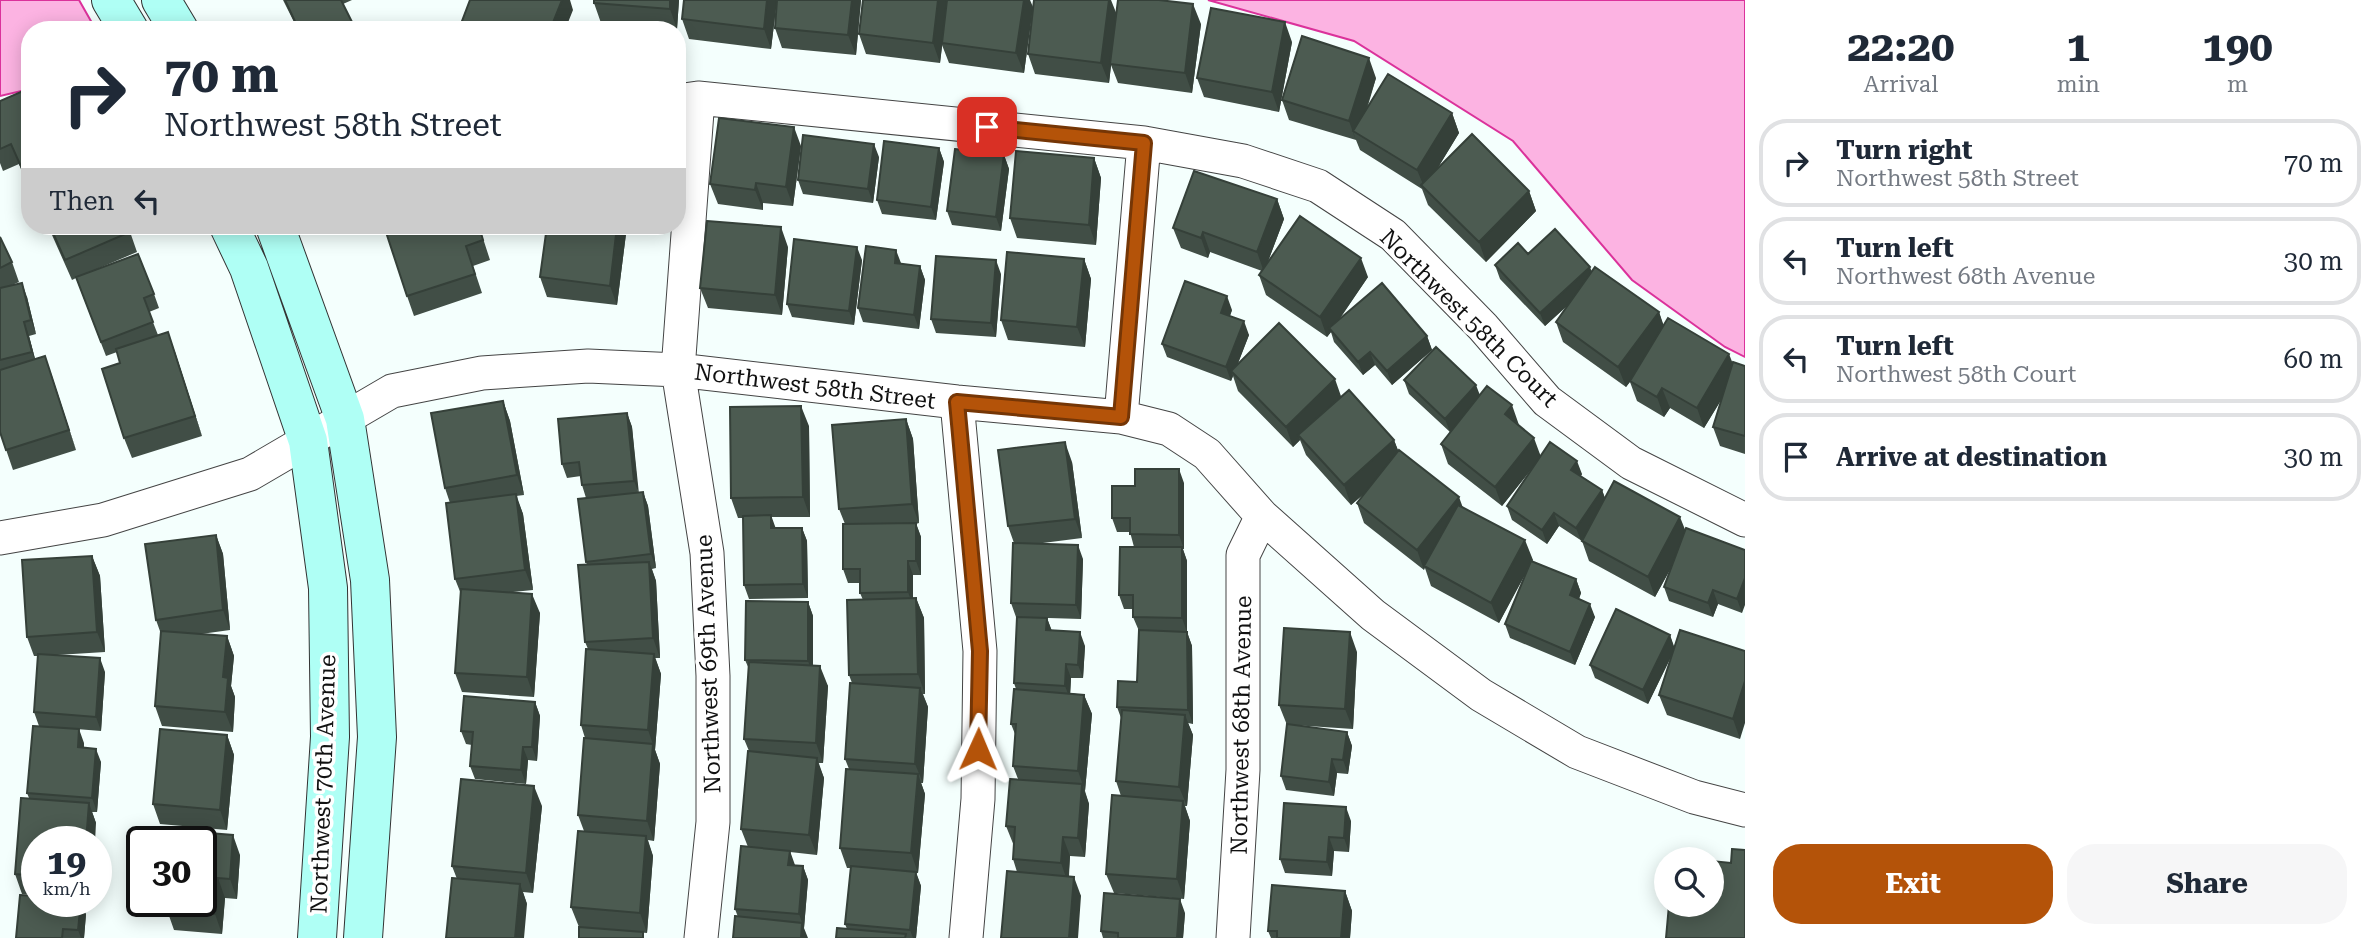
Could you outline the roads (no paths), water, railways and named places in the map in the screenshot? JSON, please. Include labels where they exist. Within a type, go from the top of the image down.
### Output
[{"type":"street","points":[[111,0],[124,21]]},
{"type":"street","points":[[161,0],[174,21]]},
{"type":"street","name":"Northwest 58th Court","points":[[688,100],[1144,143],[1243,161],[1318,186],[1392,235],[1483,327],[1548,401],[1631,463],[1745,520]]},
{"type":"street","name":"Northwest 69th Avenue","points":[[686,154],[688,100]]},
{"type":"street","points":[[1121,417],[1144,143]]},
{"type":"street","name":"Northwest 70th Avenue","points":[[233,235],[249,268],[308,440],[328,602],[330,737],[317,938]]},
{"type":"street","name":"Northwest 70th Avenue","points":[[278,235],[345,419],[370,580],[377,737],[363,938]]},
{"type":"street","name":"Northwest 69th Avenue","points":[[683,235],[678,370],[707,553],[712,663],[713,822],[701,938]]},
{"type":"street","name":"Northwest 58th Street","points":[[0,538],[103,520],[250,474],[392,391],[482,373],[588,366],[678,370],[957,402],[1121,417],[1169,429],[1207,454],[1262,516],[1373,615],[1480,695],[1577,752],[1694,797],[1745,810]]},
{"type":"street","points":[[957,402],[980,651],[978,799],[966,938]]},
{"type":"street","name":"Northwest 68th Avenue","points":[[1233,938],[1243,770],[1243,555],[1262,516]]}]
